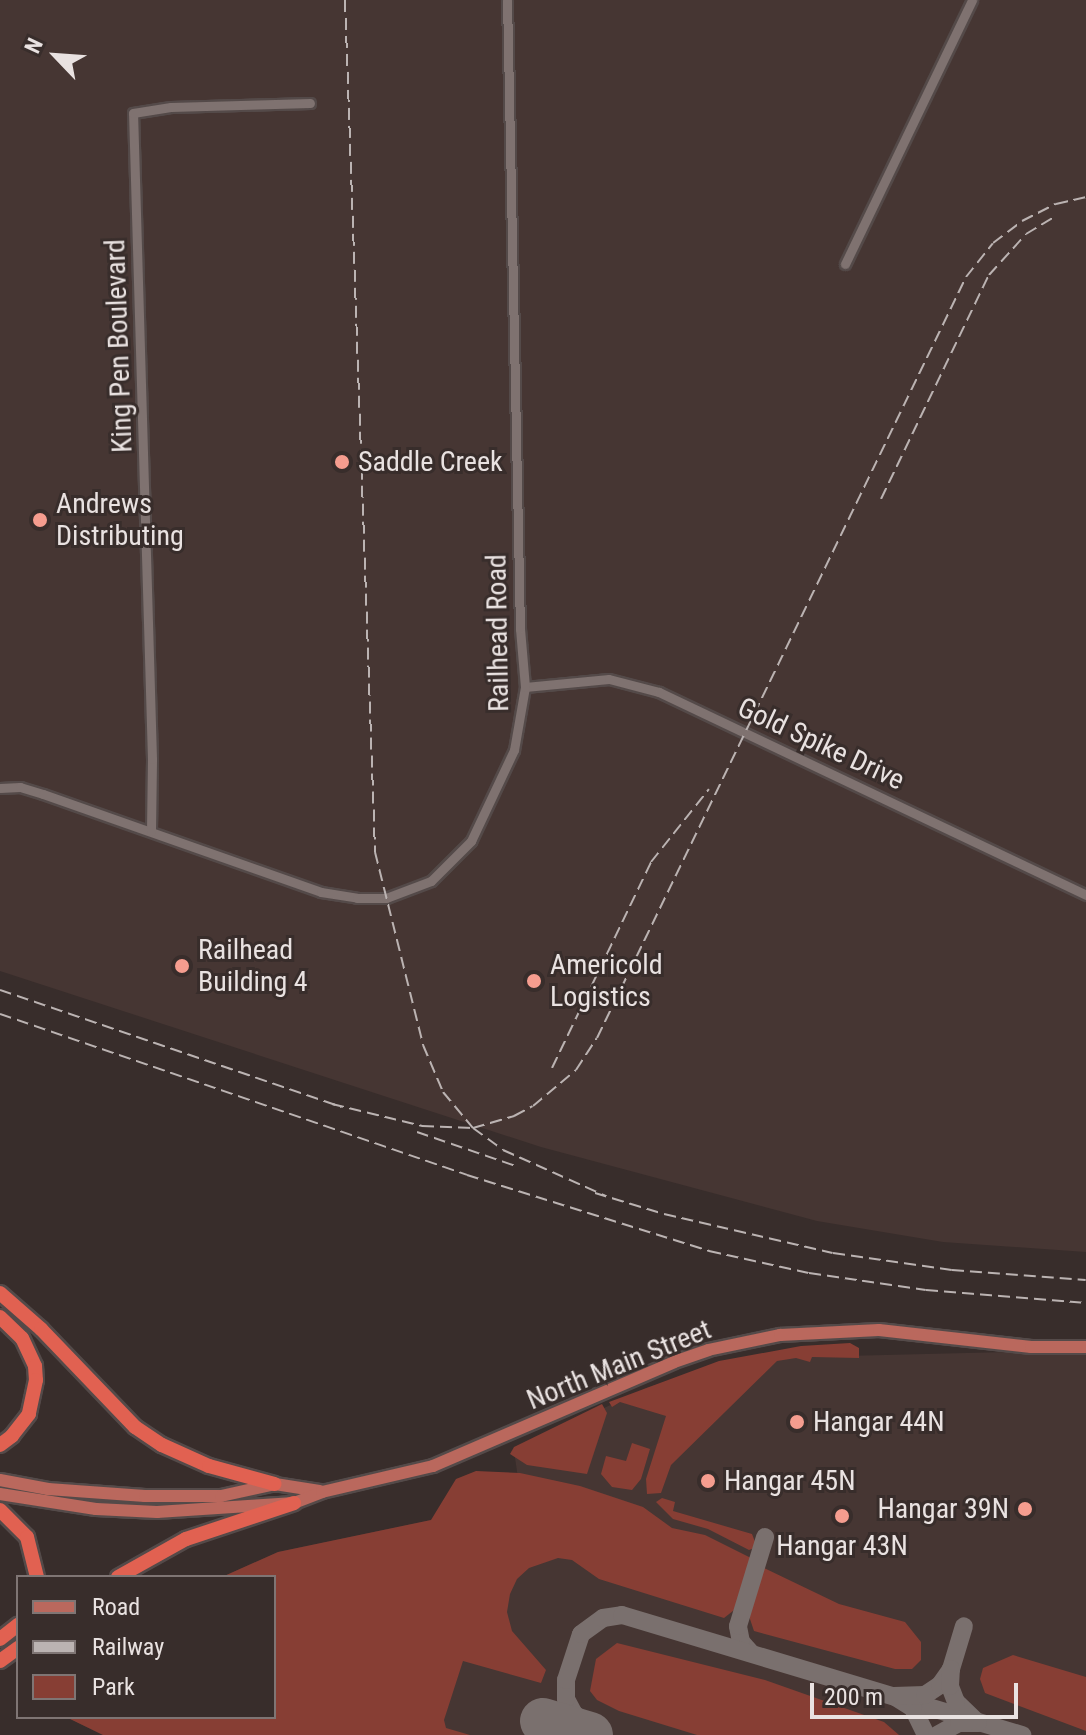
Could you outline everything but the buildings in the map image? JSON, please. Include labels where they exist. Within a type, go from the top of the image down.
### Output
[{"type":"highway","points":[[0,1293],[41,1329],[135,1427],[162,1445],[209,1466],[275,1484]]},
{"type":"highway","points":[[0,1317],[22,1338],[35,1366],[36,1380],[29,1414],[0,1445]]},
{"type":"highway","points":[[122,1575],[186,1539],[294,1503]]},
{"type":"highway","points":[[0,1510],[27,1537],[36,1575]]},
{"type":"highway","points":[[0,1639],[16,1627]]},
{"type":"main road","name":"North Main Street","points":[[0,1494],[96,1509],[157,1512],[294,1503],[322,1492],[433,1466],[674,1362],[768,1337],[801,1332],[879,1330],[1031,1347],[1086,1347]]},
{"type":"main road","name":"North Main Street","points":[[0,1480],[48,1489],[145,1496],[221,1496],[275,1484],[322,1492]]},
{"type":"street","name":"Railhead Road","points":[[0,788],[20,787],[43,794],[333,895],[386,898],[431,881],[471,841],[514,750],[522,724],[525,687],[520,629],[507,0]]},
{"type":"street","points":[[845,264],[972,0]]},
{"type":"street","name":"King Pen Boulevard","points":[[151,831],[143,394],[133,113],[310,103]]},
{"type":"street","name":"Gold Spike Drive","points":[[525,687],[609,679],[659,692],[1086,895]]},
{"type":"shaded area","points":[[0,0],[1086,0],[1086,1252],[943,1242],[817,1221],[541,1147],[0,971]]},
{"type":"shaded area","points":[[1086,1350],[1086,1735],[103,1735],[70,1719],[276,1719],[276,1575],[226,1575],[278,1552],[431,1520],[518,1478],[514,1451],[646,1388],[721,1363],[804,1357]]},
{"type":"green space","points":[[850,1343],[859,1348],[859,1358],[812,1357],[810,1362],[796,1358],[777,1361],[671,1465],[661,1493],[647,1494],[646,1479],[666,1416],[620,1402],[612,1407],[609,1402],[719,1361],[801,1346]]},
{"type":"green space","points":[[602,1404],[607,1413],[587,1474],[527,1465],[510,1454],[514,1447]]},
{"type":"green space","points":[[632,1443],[650,1449],[641,1479],[632,1490],[612,1487],[601,1474],[606,1456],[626,1461]]},
{"type":"green space","points":[[476,1471],[520,1473],[580,1486],[643,1507],[672,1528],[705,1535],[753,1559],[738,1607],[724,1618],[599,1579],[572,1560],[558,1558],[529,1568],[517,1579],[507,1612],[512,1631],[546,1670],[541,1683],[463,1661],[444,1720],[446,1728],[470,1735],[103,1735],[70,1719],[276,1719],[276,1575],[226,1575],[278,1552],[431,1520],[456,1479]]},
{"type":"green space","points":[[662,1498],[675,1502],[673,1511],[752,1534],[757,1547],[749,1550],[708,1529],[673,1519],[656,1502]]},
{"type":"green space","points":[[762,1567],[839,1604],[905,1622],[921,1642],[921,1660],[912,1669],[895,1669],[754,1631],[748,1613]]},
{"type":"green space","points":[[617,1643],[765,1680],[884,1722],[899,1735],[697,1735],[619,1711],[597,1700],[590,1691],[596,1659]]},
{"type":"green space","points":[[1013,1655],[1086,1677],[1086,1731],[985,1693],[980,1679],[983,1668]]},
{"type":"taxiway","points":[[751,1653],[741,1642],[738,1626],[765,1537]]},
{"type":"taxiway","points":[[602,1735],[574,1714],[566,1699],[566,1680],[581,1634],[603,1618],[622,1615],[1022,1735]]},
{"type":"taxiway","points":[[948,1679],[964,1626]]},
{"type":"taxiway","points":[[926,1735],[913,1708],[894,1696],[925,1695],[940,1685],[951,1669]]},
{"type":"taxiway","points":[[937,1735],[959,1723],[978,1723],[956,1702],[950,1686],[951,1669]]},
{"type":"runway","points":[[543,1721],[590,1735]]},
{"type":"railway","points":[[345,0],[375,852],[423,1045],[443,1092],[473,1128],[503,1150],[606,1196]]},
{"type":"railway","points":[[332,1104],[422,1126],[473,1128],[514,1116],[533,1106],[576,1070],[597,1038],[966,277],[993,243],[1022,221],[1056,204],[1086,197]]},
{"type":"railway","points":[[881,499],[989,275],[1026,234],[1056,216]]},
{"type":"railway","points":[[552,1068],[651,862],[709,789]]},
{"type":"railway","points":[[0,990],[341,1107]]},
{"type":"railway","points":[[0,1014],[467,1175],[709,1251],[809,1273],[926,1290],[1086,1303]]},
{"type":"railway","points":[[417,1132],[516,1166]]},
{"type":"railway","points":[[595,1193],[664,1214],[833,1253],[952,1270],[1086,1280]]},
{"type":"place","name":"Saddle Creek","points":[[342,462]]},
{"type":"place","name":"Andrews Distributing","points":[[40,520]]},
{"type":"place","name":"Railhead Building 4","points":[[182,966]]},
{"type":"place","name":"Americold Logistics","points":[[534,981]]},
{"type":"place","name":"Hangar 44N","points":[[797,1422]]},
{"type":"place","name":"Hangar 45N","points":[[708,1481]]},
{"type":"place","name":"Hangar 39N","points":[[1025,1509]]},
{"type":"place","name":"Hangar 43N","points":[[842,1516]]}]
